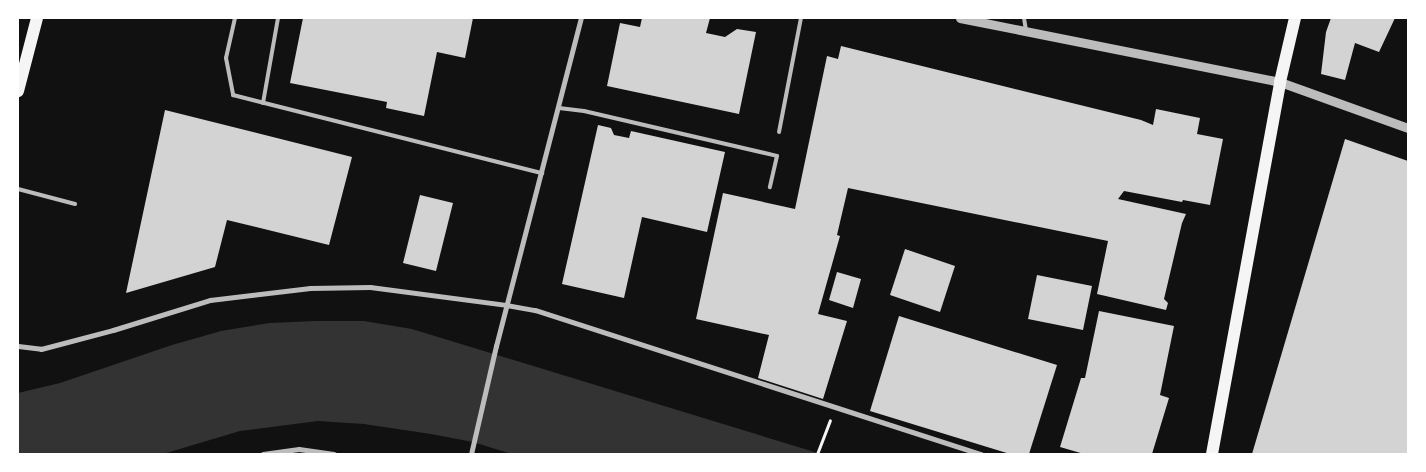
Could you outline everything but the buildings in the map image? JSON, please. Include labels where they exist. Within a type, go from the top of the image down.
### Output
[{"type":"main road","points":[[18,91],[37,18]]},
{"type":"main road","points":[[1212,454],[1280,82],[1295,18]]},
{"type":"street","points":[[471,454],[506,305],[581,18]]},
{"type":"street","points":[[960,18],[1280,82],[1408,128]]},
{"type":"street","points":[[18,346],[41,349],[113,330],[210,300],[310,288],[370,287],[535,310],[982,454]]},
{"type":"street","points":[[263,454],[299,449],[334,454]]},
{"type":"lane","points":[[235,18],[226,58],[233,95],[542,173]]},
{"type":"lane","points":[[263,103],[278,18]]},
{"type":"lane","points":[[779,132],[800,18]]},
{"type":"lane","points":[[1024,18],[1026,31]]},
{"type":"lane","points":[[559,108],[584,111],[777,156],[770,187]]},
{"type":"lane","points":[[18,189],[75,204]]},
{"type":"path","points":[[817,454],[834,407]]},
{"type":"shaded area","points":[[364,321],[412,329],[821,454],[512,454],[473,442],[431,434],[364,424],[318,421],[240,431],[163,454],[18,454],[18,393],[60,383],[172,345],[221,331],[270,323]]}]
